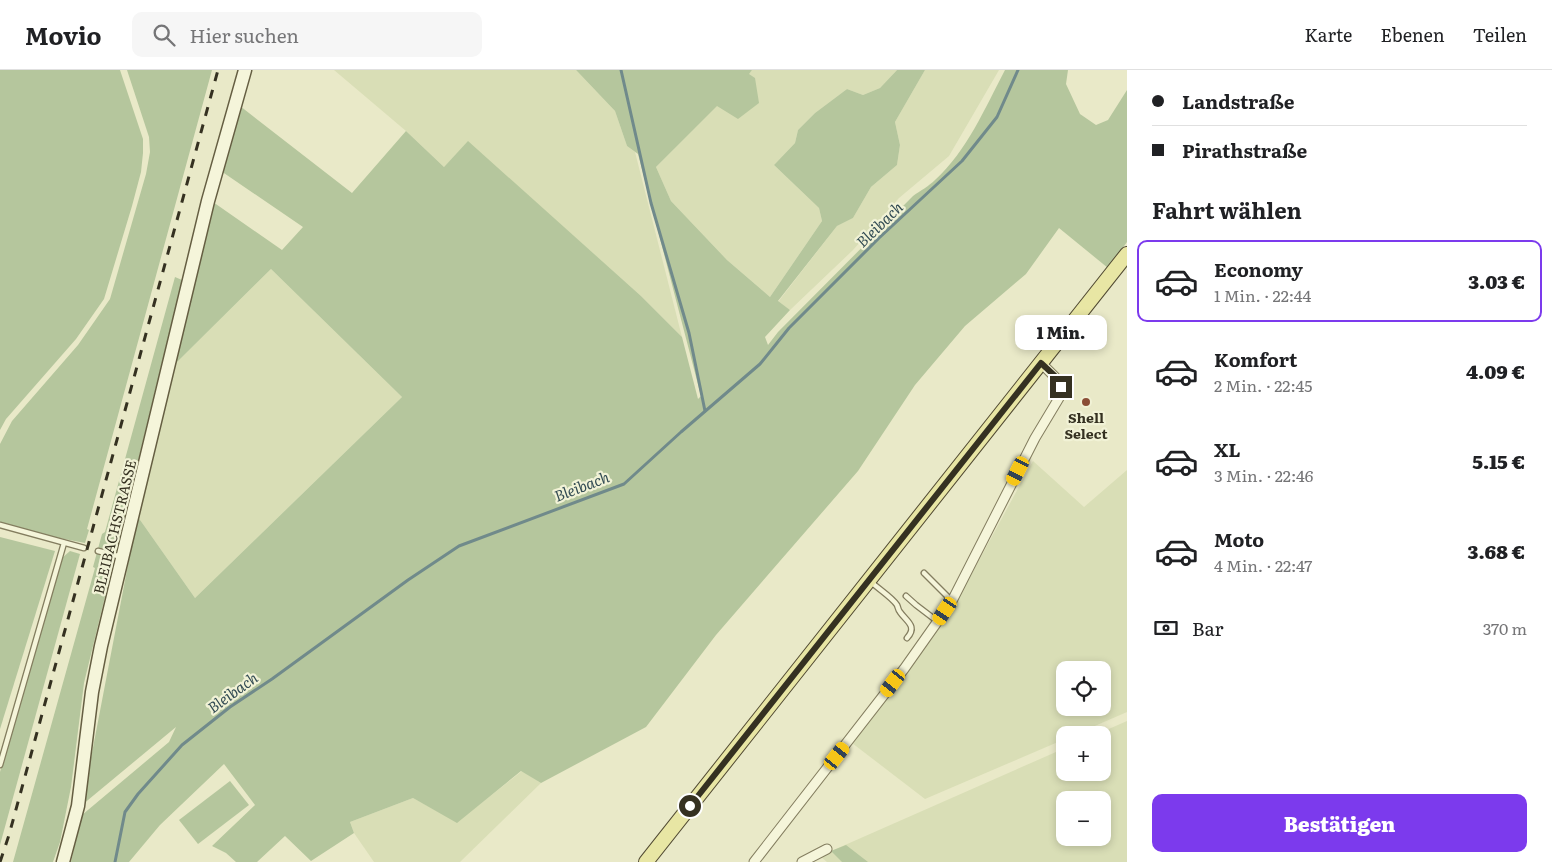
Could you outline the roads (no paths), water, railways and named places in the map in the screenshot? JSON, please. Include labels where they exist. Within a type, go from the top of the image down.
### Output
[{"type":"main road","name":"BLEIBACHSTRASSE","points":[[63,862],[78,806],[91,701],[101,646],[208,201],[245,70]]},
{"type":"main road","points":[[646,862],[1127,254]]},
{"type":"street","points":[[754,862],[849,741],[952,601],[1035,438],[1059,398],[1061,387],[1056,377],[1041,363]]},
{"type":"street","points":[[802,862],[827,849]]},
{"type":"lane","points":[[0,525],[84,548]]},
{"type":"lane","points":[[0,765],[64,543]]},
{"type":"lane","points":[[98,551],[123,557]]},
{"type":"lane","points":[[924,573],[952,601]]},
{"type":"lane","points":[[869,580],[898,605],[900,612],[908,620],[911,632],[906,638]]},
{"type":"lane","points":[[906,596],[938,622]]},
{"type":"waterway","points":[[621,70],[651,203],[689,333],[705,411]]},
{"type":"waterway","name":"Bleibach","points":[[115,862],[125,812],[138,794],[182,745],[230,707],[272,679],[408,580],[459,546],[624,484],[760,364],[789,328],[879,238],[962,161],[997,117],[1018,70]]},
{"type":"railway","points":[[0,862],[9,835],[218,70]]},
{"type":"place","name":"Shell Select","points":[[1086,402]]}]
